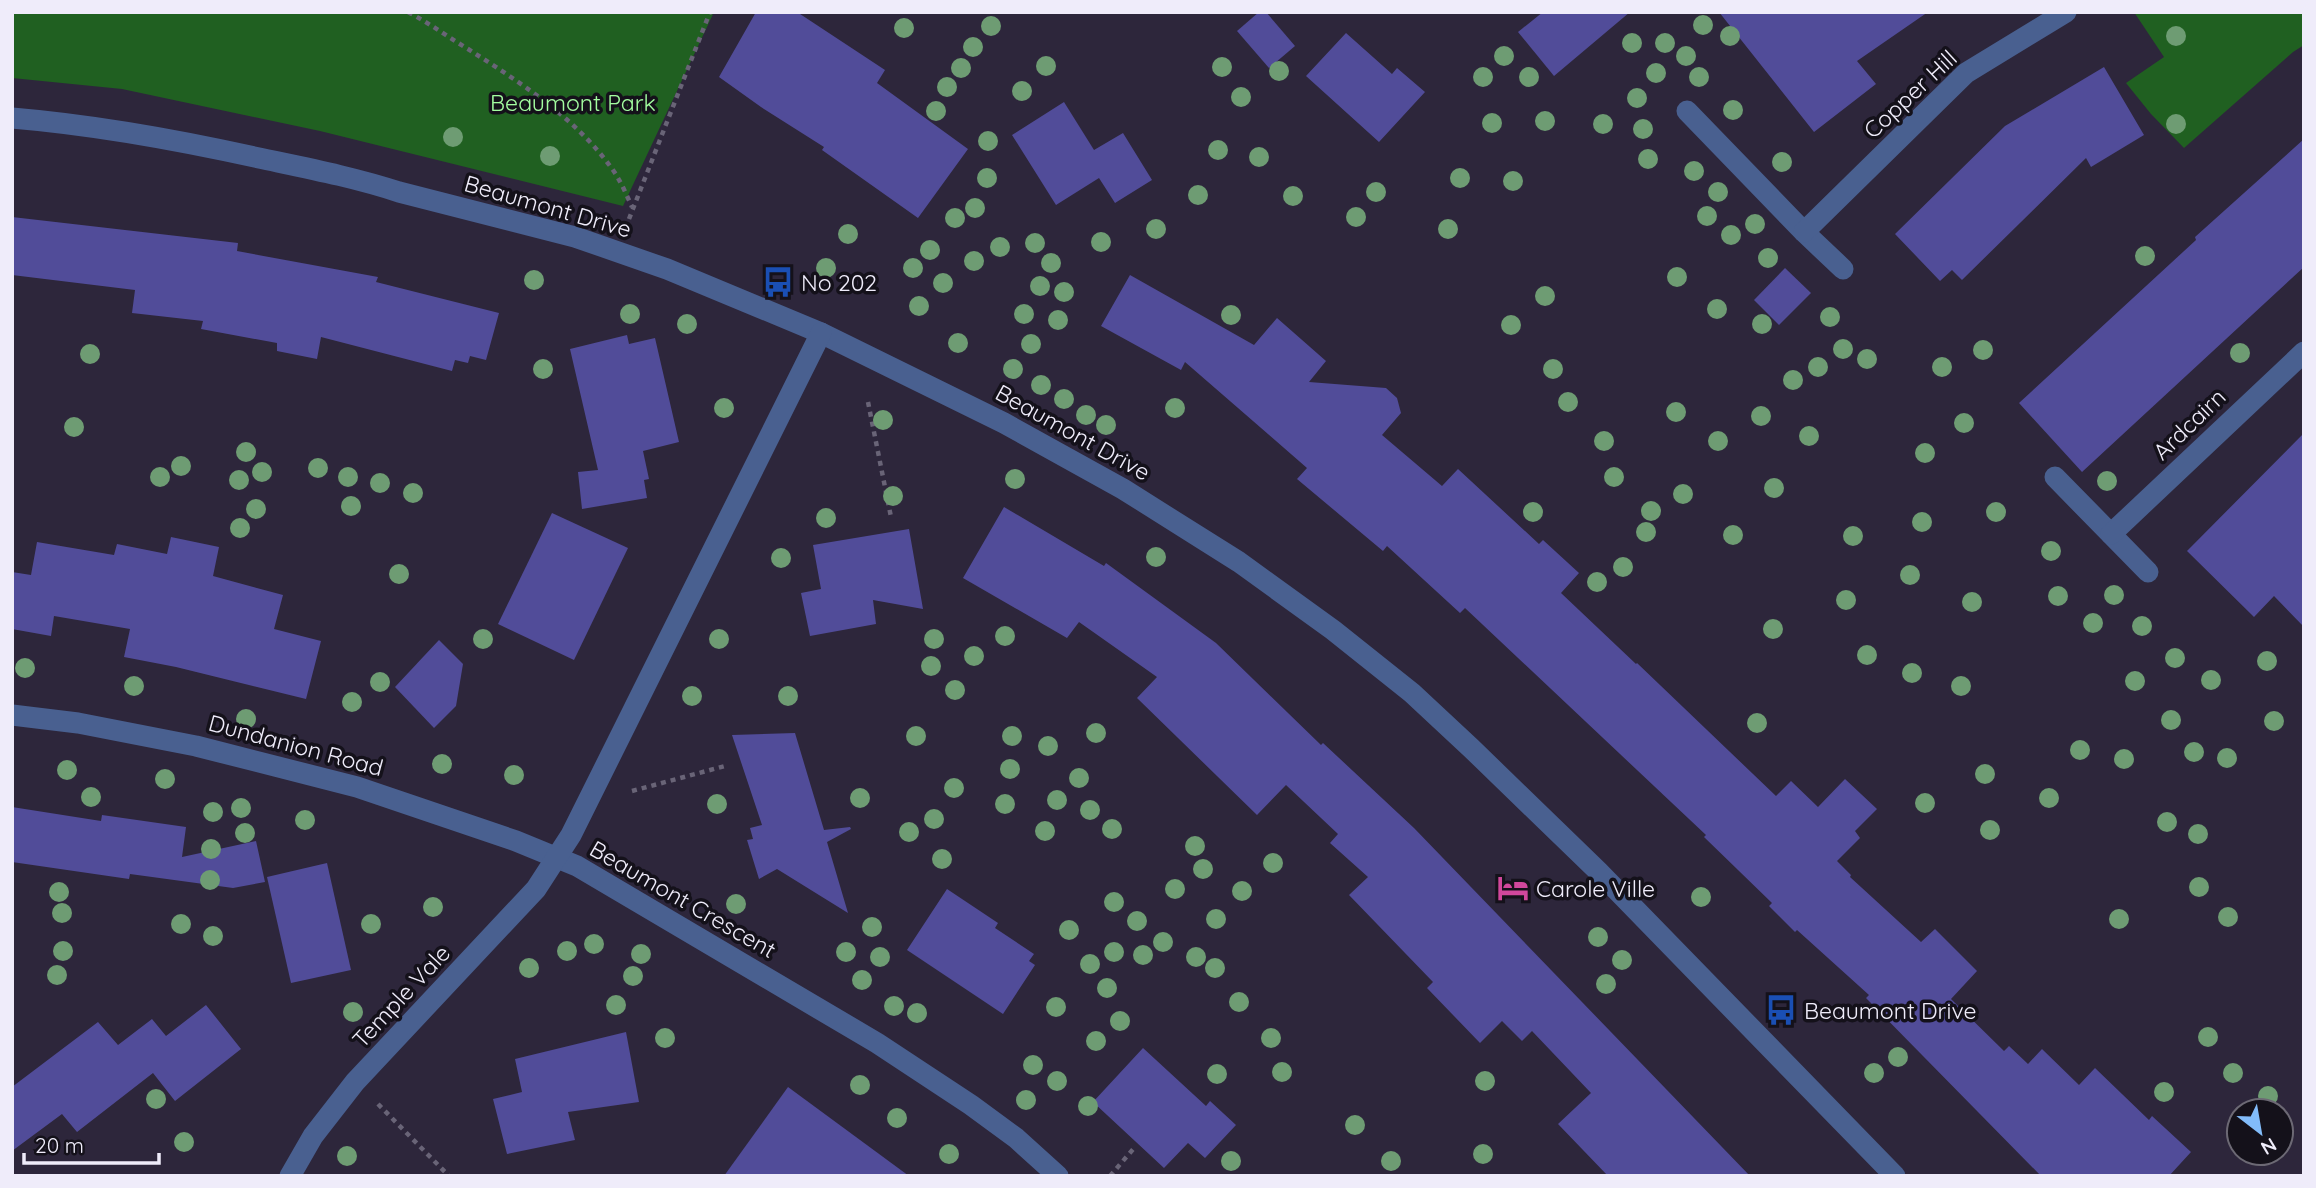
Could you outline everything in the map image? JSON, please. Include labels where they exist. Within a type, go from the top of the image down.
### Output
[{"type":"street","name":"Copper Hill","points":[[1804,232],[1966,73],[2066,12]]},
{"type":"street","points":[[1687,111],[1843,269]]},
{"type":"street","name":"Beaumont Drive","points":[[12,118],[57,122],[200,144],[372,183],[558,232],[667,269],[821,332],[977,408],[1123,489],[1239,562],[1334,630],[1412,693],[1599,872],[1895,1176]]},
{"type":"street","name":"Beaumont Crescent","points":[[821,332],[571,835],[557,858],[577,866],[877,1043],[982,1113],[1016,1138],[1058,1176]]},
{"type":"street","name":"Ardcairn","points":[[2111,534],[2304,352]]},
{"type":"street","points":[[2054,477],[2148,572]]},
{"type":"street","name":"Dundanion Road","points":[[12,715],[78,723],[196,746],[345,784],[516,841],[557,858]]},
{"type":"street","name":"Temple Vale","points":[[289,1176],[313,1136],[355,1082],[536,889],[557,858]]},
{"type":"path","points":[[408,12],[504,73],[568,122],[597,150],[616,175],[632,207]]},
{"type":"path","points":[[629,219],[710,12]]},
{"type":"path","points":[[868,402],[891,517]]},
{"type":"path","points":[[627,792],[725,766]]},
{"type":"path","points":[[355,1082],[449,1176]]},
{"type":"path","points":[[1110,1176],[1135,1147]]},
{"type":"green space","name":"Beaumont Park","points":[[12,12],[714,12],[623,206],[320,131],[122,89],[12,78]]},
{"type":"green space","points":[[2134,12],[2304,12],[2304,45],[2184,148],[2126,83],[2164,57]]},
{"type":"building","points":[[756,12],[797,12],[885,70],[877,83],[968,149],[918,218],[822,150],[824,147],[719,77]]},
{"type":"building","points":[[1259,12],[1266,12],[1295,46],[1269,68],[1237,31]]},
{"type":"building","points":[[1543,12],[1630,12],[1554,76],[1518,32]]},
{"type":"building","points":[[1719,12],[1928,12],[1857,61],[1876,84],[1814,132]]},
{"type":"building","points":[[1346,33],[1392,74],[1397,68],[1425,92],[1379,142],[1306,76]]},
{"type":"building","points":[[2104,67],[2144,135],[2091,167],[2086,158],[1962,280],[1952,270],[1940,281],[1895,234],[2005,126]]},
{"type":"building","points":[[1064,102],[1094,150],[1123,133],[1152,180],[1115,203],[1099,178],[1056,205],[1012,135]]},
{"type":"building","points":[[2304,139],[2304,267],[2082,472],[2019,403],[2196,240],[2195,237]]},
{"type":"building","points":[[12,217],[238,243],[237,251],[378,277],[376,282],[499,313],[486,360],[470,356],[468,363],[455,360],[452,371],[321,337],[317,359],[277,351],[277,343],[201,329],[203,321],[132,313],[135,290],[12,275]]},
{"type":"building","points":[[1785,268],[1811,293],[1779,325],[1754,300]]},
{"type":"building","points":[[1130,275],[1254,345],[1277,318],[1326,361],[1309,382],[1386,388],[1397,398],[1401,413],[1382,435],[1442,486],[1458,469],[1539,544],[1543,540],[1579,573],[1561,593],[1776,796],[1791,781],[1818,807],[1845,779],[1877,809],[1855,831],[1860,838],[1837,861],[1850,877],[1921,942],[1935,929],[1977,971],[1951,999],[2004,1051],[2009,1046],[2028,1064],[2042,1049],[2079,1085],[2095,1068],[2149,1120],[2152,1116],[2191,1152],[2169,1176],[2041,1176],[1866,998],[1869,995],[1797,930],[1795,932],[1769,906],[1772,903],[1704,837],[1706,835],[1465,608],[1460,613],[1387,546],[1383,551],[1297,479],[1307,468],[1185,362],[1181,370],[1101,326]]},
{"type":"building","points":[[627,335],[629,344],[655,338],[679,442],[643,451],[649,479],[644,480],[647,498],[582,509],[578,472],[598,470],[570,349]]},
{"type":"building","points":[[2304,433],[2304,627],[2274,596],[2254,617],[2187,551]]},
{"type":"building","points":[[1004,507],[1104,566],[1106,563],[1216,643],[1321,745],[1323,743],[1414,828],[1750,1176],[1608,1176],[1558,1124],[1591,1093],[1532,1031],[1522,1041],[1502,1021],[1480,1043],[1427,988],[1433,982],[1349,895],[1368,877],[1330,843],[1338,834],[1286,785],[1257,815],[1137,698],[1157,677],[1079,622],[1067,638],[963,578]]},
{"type":"building","points":[[552,513],[628,548],[574,660],[498,624]]},
{"type":"building","points":[[909,529],[923,609],[873,600],[876,624],[810,636],[801,593],[821,589],[813,545]]},
{"type":"building","points":[[171,537],[219,547],[213,576],[283,595],[274,629],[321,641],[306,699],[124,657],[130,629],[54,616],[51,636],[12,629],[12,572],[31,575],[37,542],[114,555],[117,544],[167,554]]},
{"type":"building","points":[[439,640],[463,664],[456,706],[434,728],[395,687]]},
{"type":"building","points":[[795,733],[824,830],[851,829],[827,842],[848,913],[777,869],[759,879],[747,840],[753,839],[750,828],[762,825],[732,735]]},
{"type":"building","points":[[12,807],[101,821],[102,815],[186,827],[182,857],[256,841],[265,882],[233,888],[130,874],[129,879],[12,862]]},
{"type":"building","points":[[327,863],[351,970],[291,983],[267,877]]},
{"type":"building","points":[[947,889],[998,923],[995,928],[1034,954],[1029,961],[1035,965],[1003,1014],[907,950]]},
{"type":"building","points":[[206,1005],[241,1049],[175,1101],[153,1073],[77,1132],[62,1114],[12,1151],[12,1087],[98,1022],[118,1045],[152,1019],[166,1036]]},
{"type":"building","points":[[626,1032],[639,1102],[568,1112],[575,1140],[507,1154],[493,1099],[522,1092],[515,1059]]},
{"type":"building","points":[[1143,1048],[1206,1106],[1210,1101],[1236,1125],[1205,1158],[1188,1143],[1164,1168],[1093,1102]]},
{"type":"building","points":[[788,1087],[909,1176],[724,1176]]},
{"type":"place","name":"No 202","points":[[778,282]]},
{"type":"place","name":"Carole Ville","points":[[1513,888]]},
{"type":"place","name":"Beaumont Drive","points":[[1781,1010]]}]
